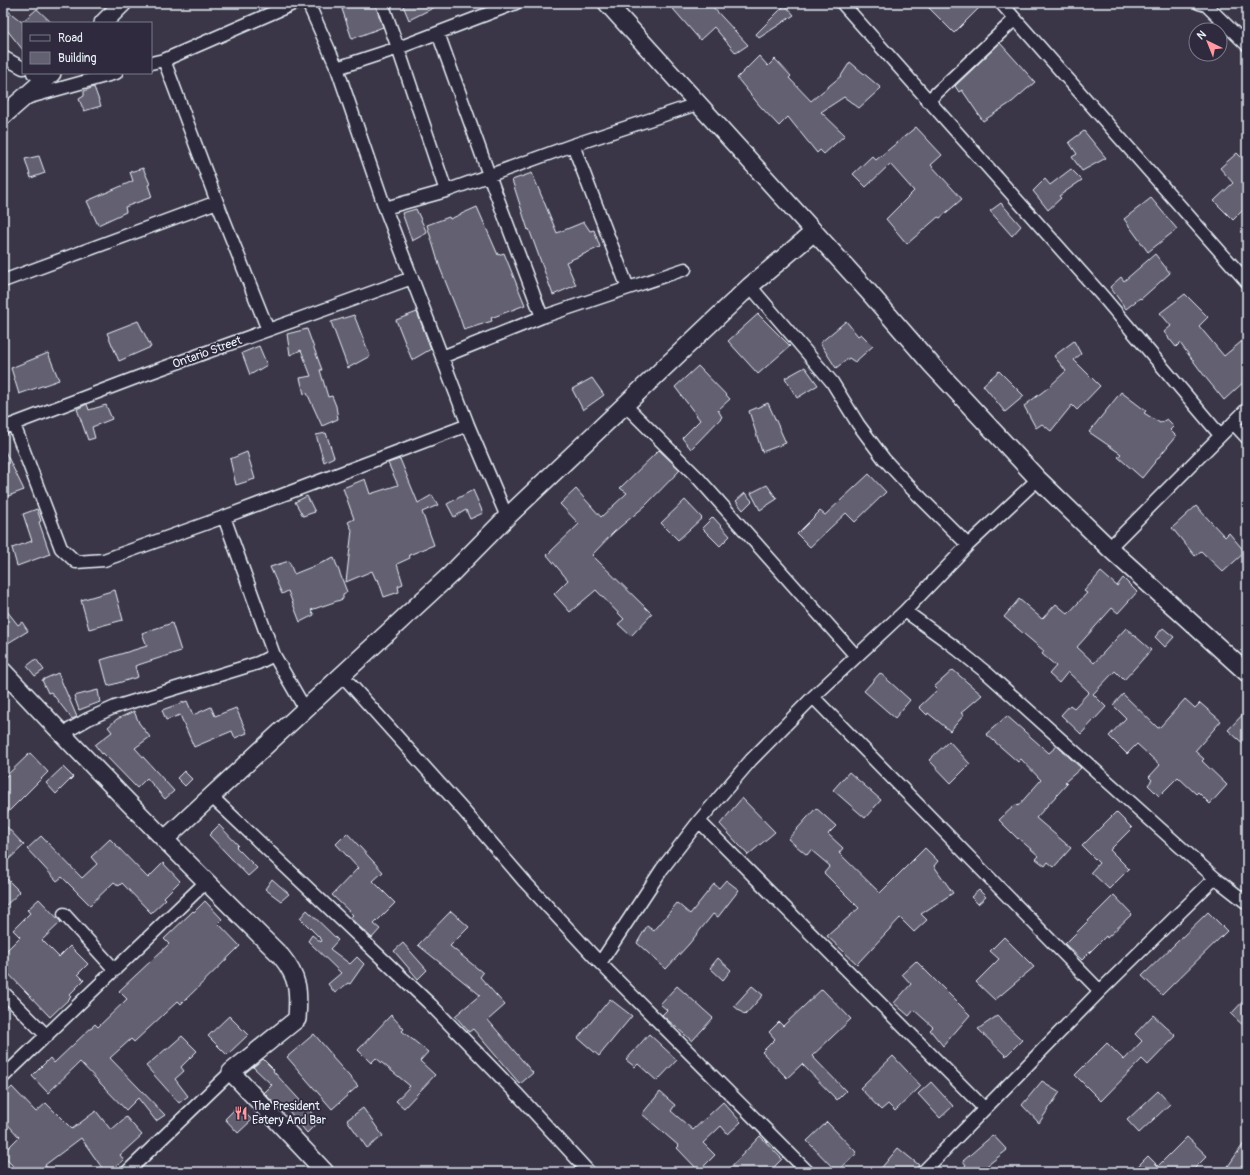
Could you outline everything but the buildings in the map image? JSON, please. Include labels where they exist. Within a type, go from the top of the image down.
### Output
[{"type":"street","points":[[104,22],[123,3]]},
{"type":"street","points":[[152,63],[164,60],[295,3]]},
{"type":"street","points":[[308,3],[337,68],[385,208],[468,425],[507,517]]},
{"type":"street","points":[[382,3],[446,190]]},
{"type":"street","points":[[337,68],[398,48],[516,3]]},
{"type":"street","points":[[607,3],[931,364],[1038,479],[1110,548],[1247,673]]},
{"type":"street","points":[[842,3],[1105,299],[1220,436]]},
{"type":"street","points":[[1001,3],[1247,282]]},
{"type":"street","points":[[1204,4],[1247,45]]},
{"type":"street","points":[[928,101],[1015,18]]},
{"type":"street","points":[[438,33],[542,317]]},
{"type":"street","points":[[3,57],[22,67]]},
{"type":"street","points":[[164,60],[217,202],[268,330]]},
{"type":"street","points":[[21,99],[112,74]]},
{"type":"street","points":[[3,116],[43,75]]},
{"type":"street","points":[[385,208],[446,190],[573,145],[697,104]]},
{"type":"street","points":[[573,145],[628,288]]},
{"type":"street","points":[[3,281],[217,202]]},
{"type":"street","points":[[165,839],[451,574],[507,517],[750,286],[814,232]]},
{"type":"street","points":[[442,357],[542,317],[685,269]]},
{"type":"street","name":"Ontario Street","points":[[9,427],[138,377],[412,278]]},
{"type":"street","points":[[750,286],[832,382],[858,424],[884,459],[968,545]]},
{"type":"street","points":[[625,405],[698,478],[856,656]]},
{"type":"street","points":[[1110,548],[1247,409]]},
{"type":"street","points":[[1233,423],[1247,438]]},
{"type":"street","points":[[9,427],[61,548],[76,562],[104,560],[224,517],[468,425]]},
{"type":"street","points":[[600,963],[662,869],[699,821],[768,741],[905,611],[968,545],[1038,479]]},
{"type":"street","points":[[224,517],[274,655],[305,709]]},
{"type":"street","points":[[905,611],[952,645],[988,674],[1215,878],[1247,903]]},
{"type":"street","points":[[62,734],[88,719],[115,707],[258,663],[274,655]]},
{"type":"street","points":[[3,671],[62,734],[286,962],[291,968],[297,984],[299,997],[297,1019],[231,1072],[127,1172]]},
{"type":"street","points":[[342,675],[464,811],[525,882],[600,963],[808,1172]]},
{"type":"street","points":[[813,697],[1100,991]]},
{"type":"street","points":[[211,796],[431,1005],[519,1096],[589,1172]]},
{"type":"street","points":[[699,821],[984,1108]]},
{"type":"street","points":[[923,1172],[1100,991],[1215,878]]},
{"type":"street","points":[[3,1077],[206,882]]},
{"type":"street","points":[[64,914],[115,970]]},
{"type":"street","points":[[3,992],[47,1036]]},
{"type":"street","points":[[231,1072],[325,1172]]},
{"type":"place","name":"The President Eatery And Bar","points":[[241,1113]]}]
